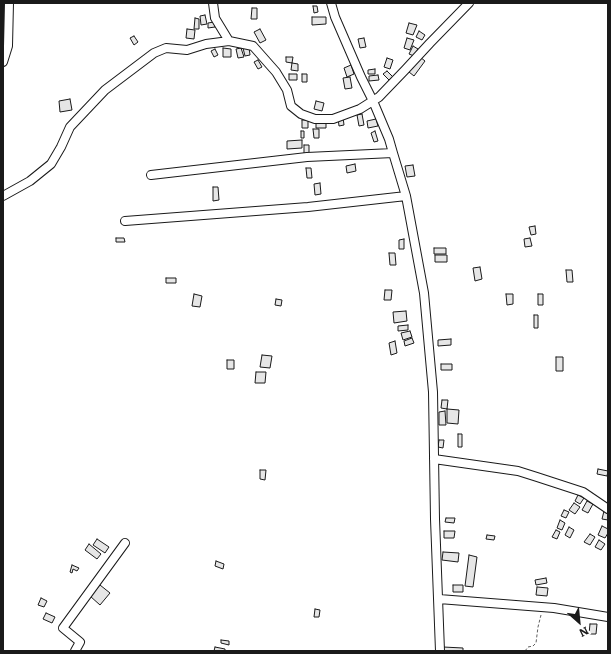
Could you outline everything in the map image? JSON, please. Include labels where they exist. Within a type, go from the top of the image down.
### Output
[{"type":"street","points":[[3,62],[8,46],[8,3]]},
{"type":"street","points":[[212,3],[216,18],[229,41]]},
{"type":"street","points":[[331,3],[335,17],[360,77],[373,101],[389,139],[406,196],[424,293],[433,392],[435,519],[440,651]]},
{"type":"street","points":[[3,196],[30,181],[51,164],[70,127],[105,90],[154,53],[166,48],[188,50],[206,44],[229,41],[253,46],[276,72],[287,90],[290,106],[301,114],[314,119],[333,119],[360,109],[379,97],[469,3]]},
{"type":"street","points":[[151,176],[307,157],[393,153]]},
{"type":"street","points":[[125,221],[308,207],[406,196]]},
{"type":"street","points":[[434,459],[518,471],[583,492],[608,509]]},
{"type":"street","points":[[74,651],[80,642],[63,628],[125,543]]},
{"type":"street","points":[[439,600],[546,608],[608,617]]},
{"type":"path","points":[[525,651],[528,647],[533,646],[536,643],[538,627],[542,614],[546,608]]},
{"type":"building","points":[[313,6],[317,6],[318,12],[314,13]]},
{"type":"building","points":[[252,8],[257,8],[257,19],[251,19]]},
{"type":"building","points":[[205,15],[207,24],[201,25],[200,16]]},
{"type":"building","points":[[312,17],[326,17],[326,24],[312,25]]},
{"type":"building","points":[[195,18],[199,19],[199,29],[194,29]]},
{"type":"building","points":[[214,22],[215,27],[208,28],[208,23]]},
{"type":"building","points":[[409,23],[417,25],[413,35],[406,33]]},
{"type":"building","points":[[187,29],[195,30],[194,39],[186,38]]},
{"type":"building","points":[[260,29],[266,40],[260,43],[254,32]]},
{"type":"building","points":[[419,31],[425,35],[422,40],[416,37]]},
{"type":"building","points":[[134,36],[138,42],[134,45],[130,38]]},
{"type":"building","points":[[364,38],[366,47],[360,48],[358,39]]},
{"type":"building","points":[[407,38],[414,40],[410,50],[404,48]]},
{"type":"building","points":[[413,46],[418,49],[414,56],[409,54]]},
{"type":"building","points":[[249,47],[250,55],[245,56],[243,48]]},
{"type":"building","points":[[223,48],[231,49],[231,57],[223,57]]},
{"type":"building","points":[[241,48],[244,57],[238,58],[236,49]]},
{"type":"building","points":[[215,49],[218,55],[214,57],[211,51]]},
{"type":"building","points":[[286,57],[293,57],[292,63],[286,62]]},
{"type":"building","points":[[420,57],[425,61],[414,76],[409,72]]},
{"type":"building","points":[[387,58],[393,60],[390,69],[384,67]]},
{"type":"building","points":[[258,60],[262,67],[258,69],[254,62]]},
{"type":"building","points":[[292,63],[298,64],[298,71],[291,70]]},
{"type":"building","points":[[351,65],[354,74],[347,77],[344,68]]},
{"type":"building","points":[[375,69],[375,74],[368,74],[368,70]]},
{"type":"building","points":[[387,71],[393,77],[389,80],[383,74]]},
{"type":"building","points":[[289,74],[297,74],[297,80],[289,80]]},
{"type":"building","points":[[302,74],[307,74],[307,82],[302,82]]},
{"type":"building","points":[[378,75],[379,80],[369,81],[369,76]]},
{"type":"building","points":[[350,77],[352,88],[345,89],[343,78]]},
{"type":"building","points":[[70,99],[72,110],[60,112],[59,101]]},
{"type":"building","points":[[316,101],[324,103],[322,111],[314,109]]},
{"type":"building","points":[[362,114],[364,125],[359,126],[357,115]]},
{"type":"building","points":[[343,117],[344,125],[339,126],[338,118]]},
{"type":"building","points":[[376,119],[378,126],[368,128],[367,121]]},
{"type":"building","points":[[302,120],[308,120],[308,128],[302,128]]},
{"type":"building","points":[[316,123],[326,123],[326,128],[316,128]]},
{"type":"building","points":[[313,129],[319,129],[319,138],[314,138]]},
{"type":"building","points":[[301,131],[304,131],[304,138],[301,138]]},
{"type":"building","points":[[375,131],[378,141],[374,142],[371,133]]},
{"type":"building","points":[[302,140],[302,148],[287,149],[287,141]]},
{"type":"building","points":[[304,145],[309,145],[309,153],[304,154]]},
{"type":"building","points":[[355,164],[356,171],[347,173],[346,166]]},
{"type":"building","points":[[413,165],[415,176],[407,177],[405,166]]},
{"type":"building","points":[[306,168],[311,168],[312,178],[307,178]]},
{"type":"building","points":[[320,183],[321,194],[315,195],[314,184]]},
{"type":"building","points":[[213,187],[218,187],[219,200],[213,201]]},
{"type":"building","points":[[535,226],[536,234],[531,235],[529,227]]},
{"type":"building","points":[[116,238],[124,238],[125,242],[116,242]]},
{"type":"building","points":[[530,238],[532,246],[525,247],[524,239]]},
{"type":"building","points":[[404,239],[404,249],[399,249],[399,240]]},
{"type":"building","points":[[434,248],[446,248],[446,254],[434,254]]},
{"type":"building","points":[[389,253],[395,253],[396,265],[390,265]]},
{"type":"building","points":[[435,255],[447,255],[447,262],[435,262]]},
{"type":"building","points":[[480,267],[482,279],[475,281],[473,268]]},
{"type":"building","points":[[566,270],[572,270],[573,282],[567,282]]},
{"type":"building","points":[[166,278],[176,278],[176,283],[166,283]]},
{"type":"building","points":[[385,290],[392,290],[391,300],[384,300]]},
{"type":"building","points":[[194,294],[202,296],[200,307],[192,306]]},
{"type":"building","points":[[506,294],[513,294],[513,304],[507,305]]},
{"type":"building","points":[[538,294],[543,294],[543,305],[538,305]]},
{"type":"building","points":[[276,299],[282,300],[281,306],[275,305]]},
{"type":"building","points":[[406,311],[407,321],[394,323],[393,312]]},
{"type":"building","points":[[534,315],[538,315],[538,328],[534,328]]},
{"type":"building","points":[[408,325],[408,330],[398,331],[398,326]]},
{"type":"building","points":[[410,331],[412,337],[403,340],[401,333]]},
{"type":"building","points":[[412,338],[414,343],[405,346],[404,341]]},
{"type":"building","points":[[451,339],[451,345],[438,346],[438,340]]},
{"type":"building","points":[[395,341],[397,353],[391,355],[389,343]]},
{"type":"building","points":[[262,355],[272,356],[270,368],[260,367]]},
{"type":"building","points":[[556,357],[563,357],[563,371],[556,371]]},
{"type":"building","points":[[227,360],[234,360],[234,369],[227,369]]},
{"type":"building","points":[[441,364],[452,364],[452,370],[441,370]]},
{"type":"building","points":[[256,372],[266,372],[265,383],[255,383]]},
{"type":"building","points":[[442,400],[448,400],[447,409],[441,408]]},
{"type":"building","points":[[447,409],[459,410],[458,424],[447,423]]},
{"type":"building","points":[[445,411],[446,425],[439,425],[439,412]]},
{"type":"building","points":[[458,434],[462,434],[462,447],[458,447]]},
{"type":"building","points":[[439,440],[444,440],[443,448],[438,447]]},
{"type":"building","points":[[598,469],[608,471],[607,476],[597,474]]},
{"type":"building","points":[[260,470],[266,470],[265,480],[260,479]]},
{"type":"building","points":[[578,495],[584,498],[580,504],[575,501]]},
{"type":"building","points":[[587,501],[593,504],[588,513],[582,510]]},
{"type":"building","points":[[574,503],[580,507],[575,514],[569,510]]},
{"type":"building","points":[[564,510],[569,512],[566,518],[561,516]]},
{"type":"building","points":[[604,511],[608,512],[608,520],[602,519]]},
{"type":"building","points":[[446,518],[455,518],[454,523],[445,522]]},
{"type":"building","points":[[560,520],[565,523],[562,530],[557,528]]},
{"type":"building","points":[[602,526],[608,529],[608,533],[605,538],[598,535]]},
{"type":"building","points":[[569,527],[574,530],[570,538],[565,535]]},
{"type":"building","points":[[556,530],[560,532],[557,539],[552,537]]},
{"type":"building","points":[[444,531],[455,531],[454,538],[444,538]]},
{"type":"building","points":[[590,534],[595,537],[590,545],[584,542]]},
{"type":"building","points":[[487,535],[495,536],[494,540],[486,539]]},
{"type":"building","points":[[97,539],[109,547],[105,553],[93,545]]},
{"type":"building","points":[[599,540],[605,544],[601,550],[595,547]]},
{"type":"building","points":[[89,544],[101,554],[97,559],[85,550]]},
{"type":"building","points":[[443,552],[459,553],[458,562],[442,560]]},
{"type":"building","points":[[469,555],[477,557],[473,587],[465,586]]},
{"type":"building","points":[[216,561],[224,564],[223,569],[215,566]]},
{"type":"building","points":[[72,565],[79,568],[77,571],[73,569],[72,573],[70,572]]},
{"type":"building","points":[[546,578],[547,583],[536,585],[535,580]]},
{"type":"building","points":[[100,585],[110,593],[100,605],[90,596]]},
{"type":"building","points":[[453,585],[463,585],[463,592],[453,592]]},
{"type":"building","points":[[537,587],[548,588],[547,596],[536,595]]},
{"type":"building","points":[[41,598],[47,601],[44,607],[38,605]]},
{"type":"building","points":[[315,609],[320,610],[319,617],[314,617]]},
{"type":"building","points":[[46,613],[55,617],[52,623],[43,619]]},
{"type":"building","points":[[590,624],[597,624],[596,634],[589,634]]},
{"type":"building","points":[[221,640],[229,641],[229,645],[221,643]]},
{"type":"building","points":[[215,647],[225,649],[225,651],[214,651]]},
{"type":"building","points":[[443,647],[463,648],[463,651],[443,651]]}]
